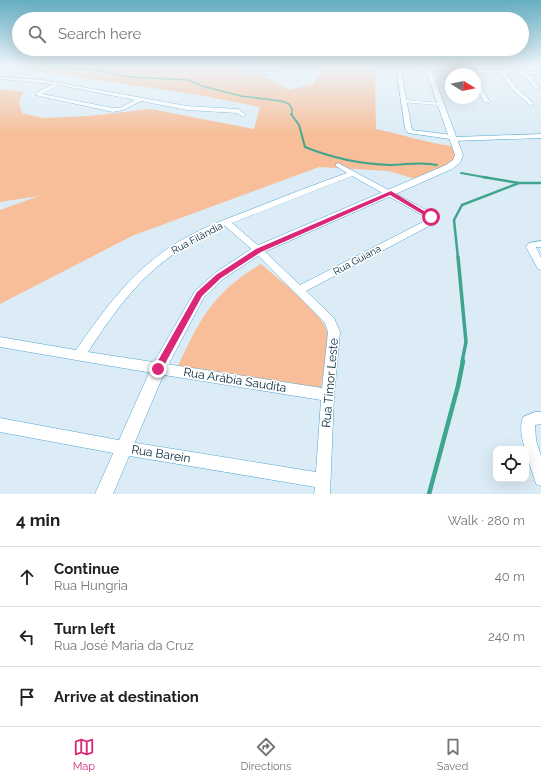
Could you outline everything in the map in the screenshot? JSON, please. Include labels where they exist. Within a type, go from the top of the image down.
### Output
[{"type":"street","points":[[47,89],[38,95],[114,110],[121,109],[139,100]]},
{"type":"street","points":[[84,89],[187,108],[238,111],[243,115]]},
{"type":"street","points":[[401,89],[410,132],[452,138],[541,136]]},
{"type":"street","points":[[104,494],[158,369],[199,294],[219,276],[258,250],[391,193],[457,161],[459,155],[435,89]]},
{"type":"street","points":[[514,89],[530,104]]},
{"type":"street","points":[[481,91],[487,102]]},
{"type":"street","points":[[338,165],[391,193]]},
{"type":"street","name":"Rua Filândia","points":[[79,356],[109,312],[132,285],[159,260],[197,235],[226,222],[352,173]]},
{"type":"street","name":"Rua Guiana","points":[[299,290],[426,224],[431,219],[431,217],[391,193]]},
{"type":"street","name":"Rua Timor Leste","points":[[226,222],[258,250],[330,321],[334,332],[322,487]]},
{"type":"street","points":[[540,265],[532,245],[541,244]]},
{"type":"street","name":"Rua Arábia Saudita","points":[[0,342],[158,369],[328,395]]},
{"type":"street","points":[[539,472],[529,440],[528,422],[535,418],[541,418]]},
{"type":"street","name":"Rua Barein","points":[[0,425],[322,487]]},
{"type":"lane","points":[[403,101],[440,104]]},
{"type":"shaded area","points":[[0,89],[24,92],[19,102],[22,113],[43,118],[88,116],[151,109],[254,129],[260,107],[159,89],[375,89],[376,129],[432,143],[451,146],[456,156],[444,167],[415,179],[389,171],[319,167],[132,236],[0,304],[0,210],[39,196],[0,202]]},
{"type":"shaded area","points":[[261,264],[288,286],[309,306],[324,325],[327,332],[327,338],[321,388],[178,366],[194,334],[210,308],[231,285]]},
{"type":"waterway","points":[[214,89],[241,96],[281,101],[289,104],[292,109],[292,115]]},
{"type":"waterway","points":[[291,114],[299,125],[305,147],[315,151],[347,160],[368,163],[390,165],[425,163],[437,165]]},
{"type":"waterway","points":[[461,173],[489,178]]},
{"type":"waterway","points":[[483,177],[489,178]]},
{"type":"waterway","points":[[489,178],[519,183]]},
{"type":"waterway","points":[[458,258],[454,220],[462,205],[519,183]]},
{"type":"waterway","points":[[519,183],[541,183]]},
{"type":"waterway","points":[[458,257],[466,342],[462,362]]},
{"type":"waterway","points":[[429,494],[458,386],[463,361]]},
{"type":"route","points":[[158,369],[199,294],[219,276],[258,250],[391,193],[431,217]]}]
